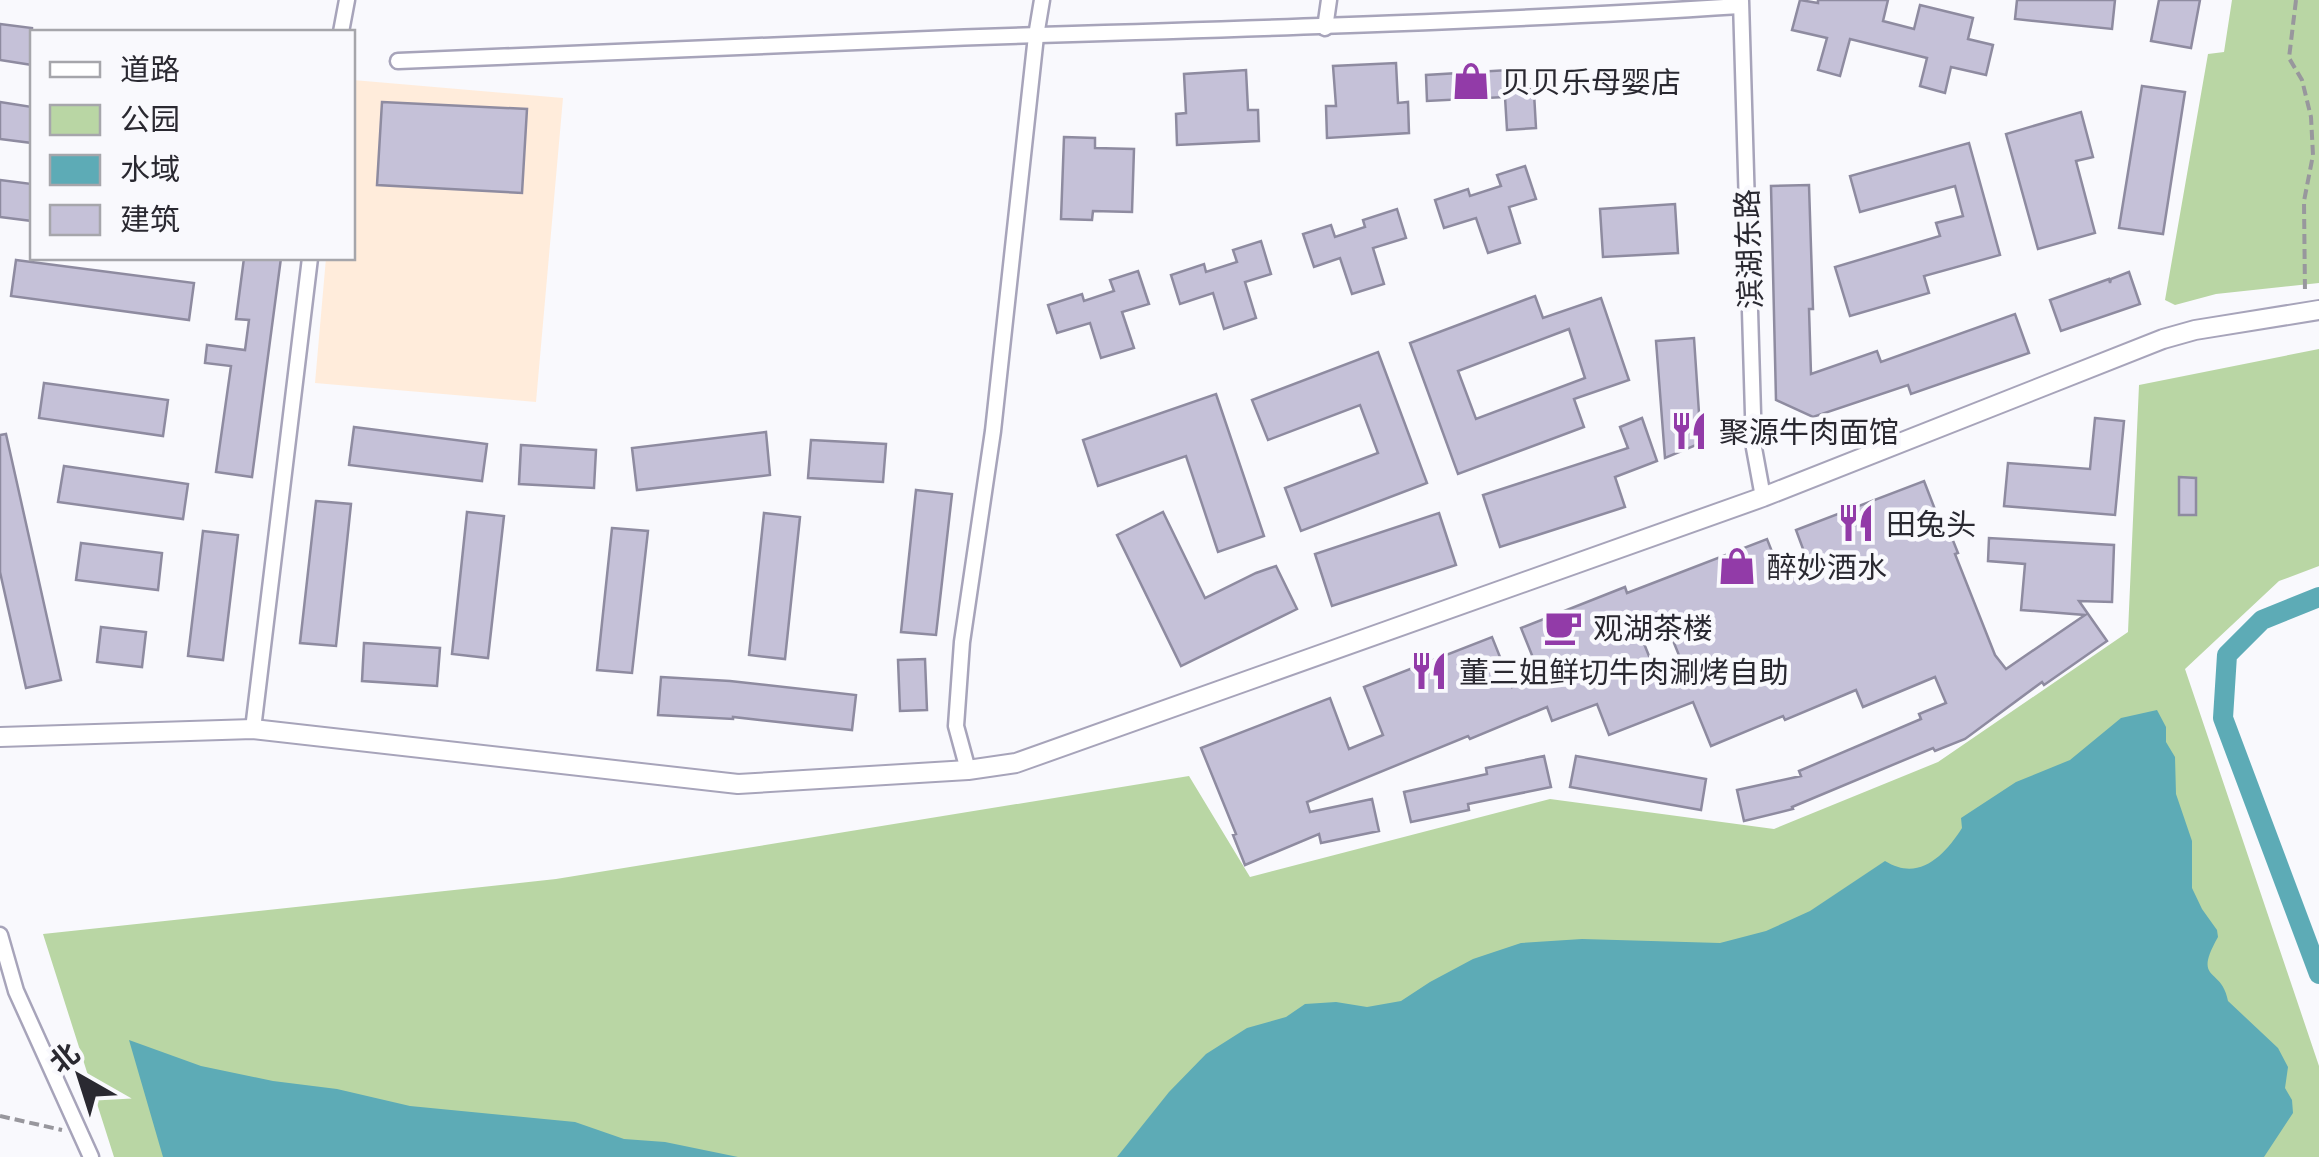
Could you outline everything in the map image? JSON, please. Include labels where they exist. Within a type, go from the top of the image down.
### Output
[{"type":"street","points":[[341,30],[347,0]]},
{"type":"street","points":[[968,770],[956,726],[962,642],[993,431],[1042,0]]},
{"type":"street","points":[[1325,28],[1328,0]]},
{"type":"street","points":[[398,61],[1568,18],[1740,3]]},
{"type":"street","name":"滨湖东路","points":[[1740,3],[1754,448],[1763,498]]},
{"type":"street","points":[[253,729],[310,260]]},
{"type":"street","points":[[0,737],[253,729],[738,784],[968,770],[1016,762],[1763,498],[2164,339],[2194,330],[2312,311]]},
{"type":"street","points":[[0,935],[16,991],[90,1157]]},
{"type":"path","points":[[2296,0],[2289,58],[2302,80],[2311,117],[2312,156],[2304,200],[2312,311]]},
{"type":"path","points":[[0,1116],[81,1134]]},
{"type":"shaded area","points":[[355,80],[563,98],[536,402],[315,383],[326,260],[355,260]]},
{"type":"green space","points":[[2232,0],[2319,0],[2319,283],[2216,294],[2175,305],[2165,300],[2208,54],[2224,52]]},
{"type":"green space","points":[[2319,349],[2319,566],[2279,581],[2185,669],[2319,1066],[2319,1157],[114,1157],[43,934],[556,879],[1189,776],[1250,877],[1550,799],[1774,829],[1938,762],[2128,632],[2139,385]]},
{"type":"water","points":[[2157,710],[2166,727],[2166,742],[2175,757],[2176,794],[2192,841],[2192,888],[2217,930],[2208,968],[2225,990],[2228,1001],[2278,1048],[2288,1067],[2285,1088],[2292,1100],[2293,1113],[2264,1157],[1117,1157],[1169,1092],[1206,1054],[1247,1028],[1286,1017],[1305,1004],[1336,1002],[1367,1007],[1401,1001],[1473,959],[1521,943],[1582,939],[1720,943],[1766,931],[1810,911],[1885,861],[1909,869],[1930,863],[1962,828],[1961,818],[2016,782],[2070,760],[2121,718]]},
{"type":"water","points":[[129,1040],[201,1066],[273,1081],[337,1089],[410,1106],[575,1122],[624,1139],[665,1142],[738,1157],[163,1157]]},
{"type":"building","points":[[1800,0],[1888,0],[1883,21],[1914,29],[1920,5],[1973,18],[1968,39],[1993,45],[1986,75],[1951,67],[1945,93],[1920,86],[1927,58],[1850,39],[1840,76],[1818,70],[1827,38],[1792,30]]},
{"type":"building","points":[[2017,0],[2115,0],[2112,29],[2015,19]]},
{"type":"building","points":[[2159,0],[2200,0],[2191,48],[2151,41]]},
{"type":"building","points":[[0,24],[32,28],[30,65],[0,60]]},
{"type":"building","points":[[1396,63],[1398,103],[1408,102],[1409,133],[1327,138],[1326,106],[1336,106],[1333,66]]},
{"type":"building","points":[[1246,70],[1248,110],[1258,110],[1259,141],[1177,145],[1176,114],[1186,113],[1184,74]]},
{"type":"building","points":[[1509,70],[1534,93],[1536,128],[1507,130],[1505,97],[1427,101],[1426,75]]},
{"type":"building","points":[[2142,86],[2185,92],[2163,234],[2119,228]]},
{"type":"building","points":[[0,102],[30,107],[30,143],[0,139]]},
{"type":"building","points":[[382,102],[527,109],[522,193],[377,185]]},
{"type":"building","points":[[2081,112],[2093,157],[2076,161],[2095,233],[2038,249],[2006,134]]},
{"type":"building","points":[[1064,137],[1095,138],[1095,148],[1134,149],[1132,212],[1093,211],[1092,220],[1061,219]]},
{"type":"building","points":[[1969,143],[2000,255],[1924,276],[1929,293],[1850,316],[1835,267],[1940,236],[1936,223],[1963,216],[1955,186],[1860,212],[1850,176]]},
{"type":"building","points":[[1525,166],[1536,199],[1509,207],[1520,243],[1488,253],[1476,218],[1444,228],[1435,200],[1468,189],[1470,196],[1501,186],[1497,175]]},
{"type":"building","points":[[0,180],[30,184],[30,221],[0,217]]},
{"type":"building","points":[[1809,185],[1811,374],[1877,351],[1881,362],[2015,314],[2029,353],[1911,394],[1908,385],[1813,417],[1776,400],[1771,186]]},
{"type":"building","points":[[1675,204],[1678,253],[1603,257],[1600,209]]},
{"type":"building","points":[[1397,209],[1406,238],[1373,248],[1384,284],[1352,294],[1340,258],[1314,267],[1303,234],[1331,225],[1335,237],[1365,227],[1363,220]]},
{"type":"building","points":[[1261,241],[1271,274],[1245,282],[1256,318],[1224,329],[1213,293],[1180,304],[1171,275],[1204,264],[1206,272],[1237,262],[1233,250]]},
{"type":"building","points":[[16,260],[194,283],[189,320],[11,296]]},
{"type":"building","points":[[244,260],[281,260],[252,477],[216,472],[231,366],[205,363],[207,345],[245,350],[249,320],[236,319]]},
{"type":"building","points":[[1138,271],[1149,304],[1122,312],[1134,348],[1101,358],[1090,323],[1057,333],[1048,305],[1082,294],[1084,301],[1114,291],[1110,280]]},
{"type":"building","points":[[2129,272],[2140,304],[2061,331],[2050,300],[2109,279],[2110,283]]},
{"type":"building","points":[[1535,296],[1543,318],[1601,298],[1629,380],[1574,399],[1584,427],[1458,474],[1410,343]],"holes":[[[1569,329],[1585,378],[1476,419],[1458,371]]]},
{"type":"building","points":[[1694,338],[1701,443],[1665,458],[1656,341]]},
{"type":"building","points":[[1378,352],[1427,483],[1301,531],[1285,488],[1378,453],[1360,405],[1268,440],[1252,400]]},
{"type":"building","points":[[44,383],[168,400],[163,436],[39,418]]},
{"type":"building","points":[[1216,394],[1264,536],[1218,552],[1186,456],[1098,486],[1083,440]]},
{"type":"building","points":[[1642,418],[1657,461],[1615,477],[1625,507],[1500,547],[1483,495],[1628,448],[1620,427]]},
{"type":"building","points":[[2095,418],[2124,421],[2115,515],[2004,506],[2008,463],[2090,469]]},
{"type":"building","points":[[354,427],[487,444],[482,481],[349,465]]},
{"type":"building","points":[[766,432],[770,475],[637,490],[632,448]]},
{"type":"building","points":[[6,434],[61,680],[26,688],[0,572],[0,435]]},
{"type":"building","points":[[811,440],[886,444],[883,482],[808,478]]},
{"type":"building","points":[[521,445],[596,450],[594,488],[519,484]]},
{"type":"building","points":[[64,466],[188,484],[183,519],[58,502]]},
{"type":"building","points":[[2179,477],[2196,478],[2196,515],[2179,515]]},
{"type":"building","points":[[1924,481],[1941,525],[1946,523],[1995,655],[2006,669],[2085,615],[2021,610],[2025,564],[1988,561],[1989,538],[2114,545],[2112,602],[2079,601],[2107,641],[2044,685],[2042,682],[1965,739],[1935,751],[1933,748],[1793,809],[1744,821],[1737,790],[1801,776],[1799,771],[1921,719],[1919,714],[1946,703],[1935,677],[1863,707],[1856,690],[1711,746],[1693,702],[1609,735],[1597,704],[1552,721],[1547,707],[1307,802],[1310,812],[1372,799],[1379,831],[1321,843],[1319,834],[1245,865],[1201,748],[1330,698],[1349,749],[1383,735],[1364,687],[1492,637],[1512,687],[1540,675],[1521,628],[1625,587],[1627,593],[1767,539],[1782,577],[1809,565],[1796,530]],"holes":[[[1661,611],[1685,670],[1659,681],[1635,621]]]},
{"type":"building","points":[[916,490],[952,494],[936,635],[901,632]]},
{"type":"building","points":[[316,501],[351,504],[336,646],[300,643]]},
{"type":"building","points":[[467,512],[504,516],[488,658],[452,654]]},
{"type":"building","points":[[1163,512],[1205,598],[1276,566],[1297,609],[1181,666],[1117,535]]},
{"type":"building","points":[[764,513],[800,517],[785,659],[749,655]]},
{"type":"building","points":[[1439,513],[1456,565],[1332,606],[1315,554]]},
{"type":"building","points":[[612,528],[648,531],[632,673],[597,670]]},
{"type":"building","points":[[203,531],[238,535],[223,660],[188,656]]},
{"type":"building","points":[[81,543],[162,553],[158,590],[76,580]]},
{"type":"building","points":[[101,627],[146,632],[142,667],[97,662]]},
{"type":"building","points":[[364,643],[440,648],[437,686],[362,681]]},
{"type":"building","points":[[925,659],[927,710],[900,711],[898,660]]},
{"type":"building","points":[[661,677],[856,695],[852,730],[733,717],[658,715]]},
{"type":"building","points":[[1544,756],[1551,787],[1468,804],[1469,810],[1411,822],[1404,792],[1487,774],[1486,768]]},
{"type":"building","points":[[1576,756],[1706,779],[1701,810],[1570,787]]},
{"type":"waterway","points":[[2319,597],[2262,620],[2227,655],[2223,718],[2319,974]]},
{"type":"place","name":"贝贝乐母婴店","points":[[1471,81]]},
{"type":"place","name":"聚源牛肉面馆","points":[[1689,431]]},
{"type":"place","name":"田兔头","points":[[1856,523]]},
{"type":"place","name":"醉妙酒水","points":[[1737,566]]},
{"type":"place","name":"观湖茶楼","points":[[1563,627]]},
{"type":"place","name":"董三姐鲜切牛肉涮烤自助","points":[[1429,671]]}]
